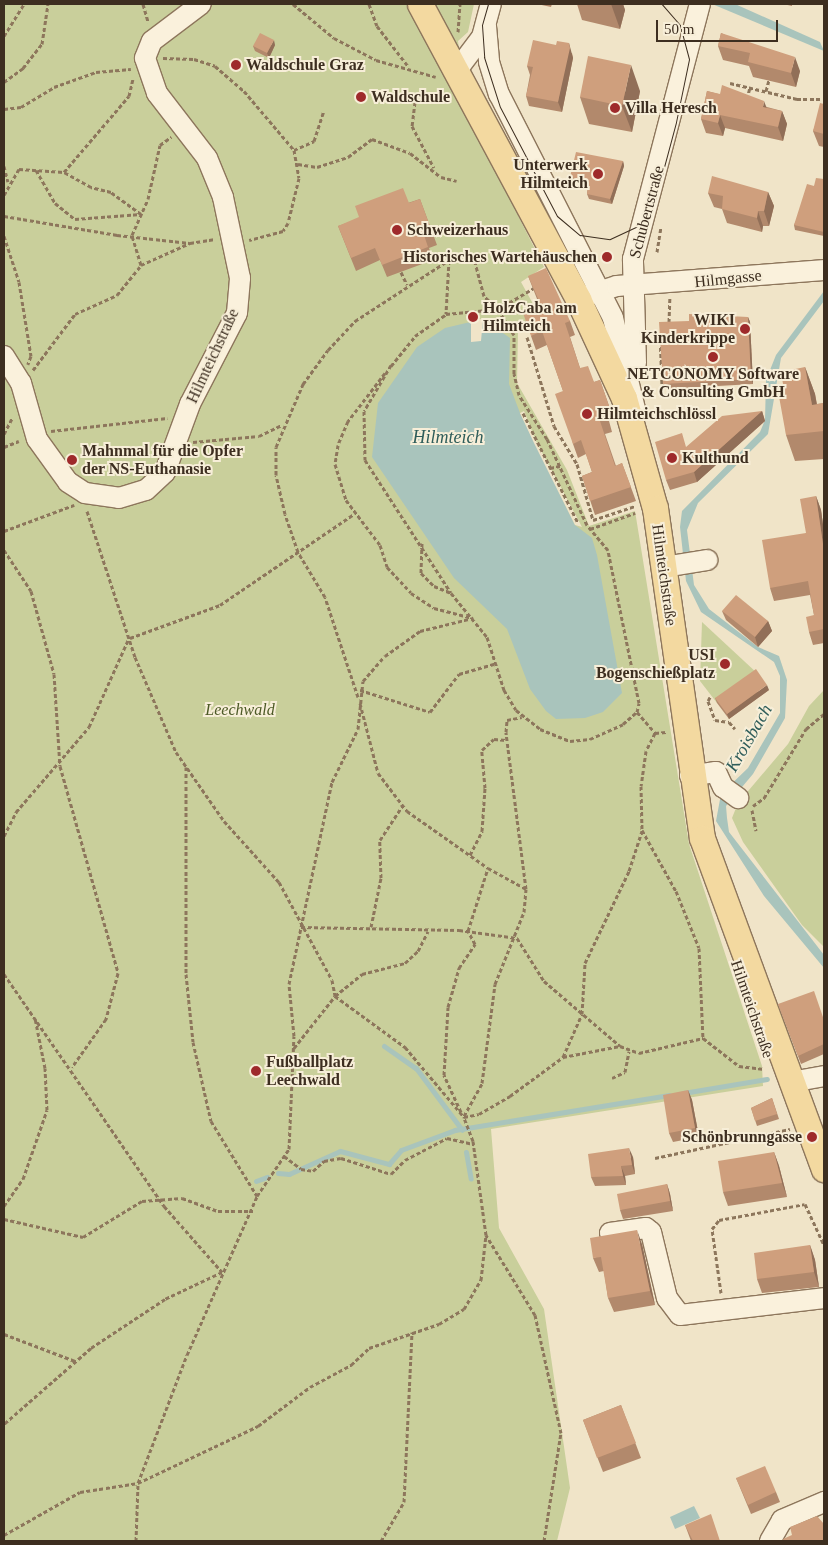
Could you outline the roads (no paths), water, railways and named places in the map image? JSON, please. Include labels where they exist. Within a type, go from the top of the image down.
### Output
[{"type":"main road","name":"Hilmteichstraße","points":[[420,4],[449,75],[582,309],[624,398],[643,455],[645,507],[672,566],[690,776],[702,838],[733,926],[733,957],[744,996],[772,1069],[791,1082]]},
{"type":"main road","points":[[791,1082],[824,1169]]},
{"type":"street","name":"Hilmteichstraße","points":[[4,356],[21,383],[36,432],[50,462],[68,482],[85,493],[119,498],[146,490],[165,472],[180,440],[187,415],[237,313],[240,278],[233,240],[207,158],[156,93],[142,65],[152,41],[201,4]]},
{"type":"street","points":[[491,4],[486,26],[489,62],[499,94],[613,318],[643,455]]},
{"type":"street","name":"Schubertstraße","points":[[643,455],[632,307],[633,259],[647,215],[698,10]]},
{"type":"street","points":[[449,75],[486,26]]},
{"type":"street","name":"Hilmgasse","points":[[632,286],[669,285],[824,270]]},
{"type":"street","points":[[632,286],[600,290],[582,309],[613,318],[632,307]]},
{"type":"street","points":[[672,566],[707,560]]},
{"type":"street","points":[[690,776],[716,772],[737,797]]},
{"type":"street","points":[[791,1082],[824,1076]]},
{"type":"street","points":[[610,1233],[646,1228],[651,1232],[667,1298],[680,1315],[724,1312],[824,1298]]},
{"type":"street","points":[[770,1541],[782,1520],[824,1502]]},
{"type":"water","points":[[712,4],[735,4],[820,42],[824,51]]},
{"type":"water","name":"Kroisbach","points":[[824,291],[824,301],[781,358],[768,434],[698,503],[687,530],[694,585],[709,609],[758,647],[779,656],[787,680],[785,718],[753,774],[726,806],[727,818],[729,832],[824,955],[824,968],[764,896],[716,821],[721,794],[748,768],[780,713],[780,676],[774,662],[701,612],[686,581],[680,527],[682,511],[760,432],[765,420],[766,380],[776,355]]},
{"type":"water","name":"Hilmteich","points":[[483,319],[510,338],[509,384],[520,413],[575,525],[592,538],[597,555],[622,693],[603,712],[585,718],[556,719],[546,711],[530,689],[507,629],[454,578],[372,457],[378,403],[417,347],[445,328]]},
{"type":"water","points":[[694,1506],[700,1518],[675,1529],[670,1517]]},
{"type":"waterway","points":[[384,1046],[416,1068],[462,1130]]},
{"type":"waterway","points":[[683,1093],[767,1079]]},
{"type":"waterway","points":[[278,1173],[289,1174],[340,1151],[389,1164],[401,1150],[455,1130],[669,1095]]},
{"type":"waterway","points":[[466,1152],[471,1179]]},
{"type":"waterway","points":[[256,1181],[267,1177]]},
{"type":"tram line","points":[[488,4],[482,25],[484,57],[500,107],[557,216],[580,235],[610,239],[636,227],[653,208],[676,122],[689,59],[680,25],[662,4]]},
{"type":"place","name":"Waldschule Graz","points":[[236,65]]},
{"type":"place","name":"Waldschule","points":[[361,97]]},
{"type":"place","name":"Villa Heresch","points":[[615,108]]},
{"type":"place","name":"Unterwerk Hilmteich","points":[[598,174]]},
{"type":"place","name":"Schweizerhaus","points":[[397,230]]},
{"type":"place","name":"Historisches Wartehäuschen","points":[[607,257]]},
{"type":"place","name":"HolzCaba am Hilmteich","points":[[473,317]]},
{"type":"place","name":"WIKI Kinderkrippe","points":[[745,329]]},
{"type":"place","name":"NETCONOMY Software & Consulting GmbH","points":[[713,357]]},
{"type":"place","name":"Hilmteichschlössl","points":[[587,414]]},
{"type":"place","name":"Kulthund","points":[[672,458]]},
{"type":"place","name":"Mahnmal für die Opfer der NS-Euthanasie","points":[[72,460]]},
{"type":"place","name":"USI Bogenschießplatz","points":[[725,664]]},
{"type":"place","name":"Fußballplatz Leechwald","points":[[256,1071]]},
{"type":"place","name":"Schönbrunngasse","points":[[812,1137]]},
{"type":"park label","name":"Leechwald","points":[[240,710]]}]
